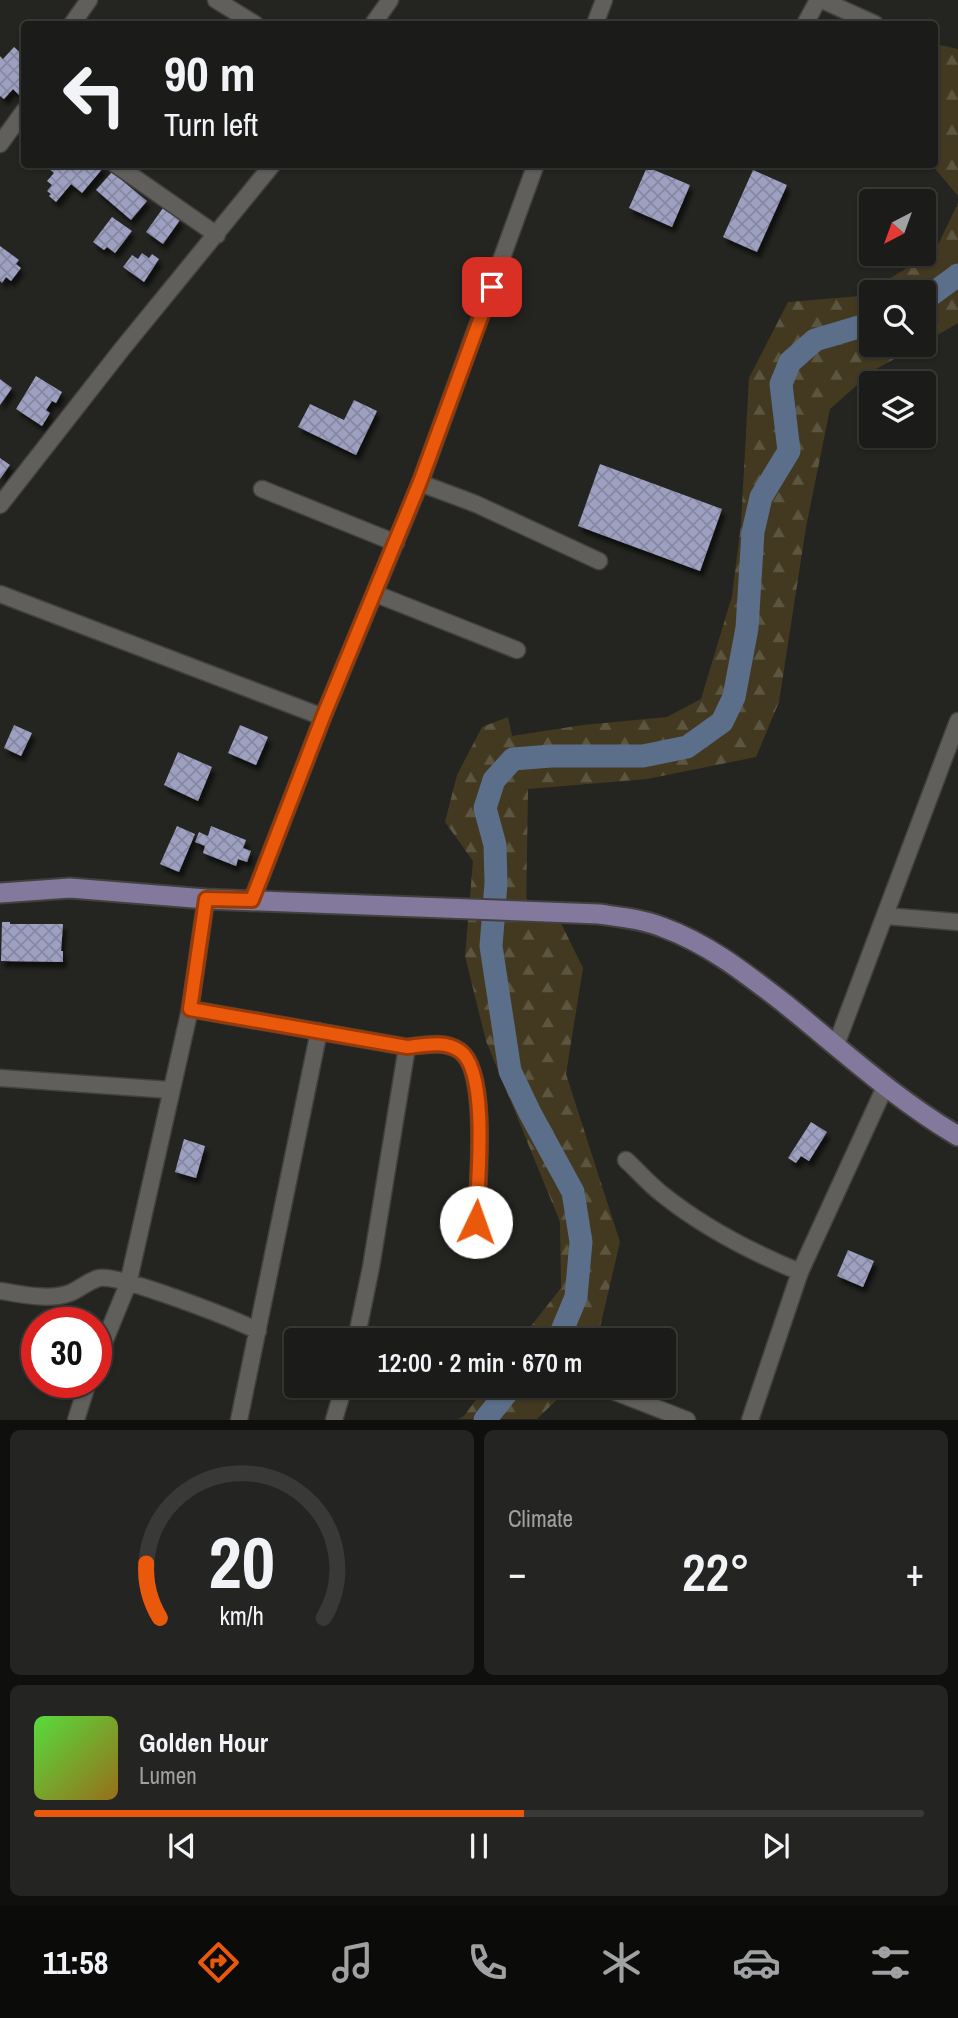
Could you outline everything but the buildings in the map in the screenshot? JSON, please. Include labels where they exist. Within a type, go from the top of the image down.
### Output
[{"type":"main road","points":[[0,893],[70,888],[206,899],[599,914],[659,925],[715,951],[836,1045],[885,1087],[924,1116],[958,1136]]},
{"type":"street","points":[[74,21],[89,0]]},
{"type":"street","points":[[216,0],[250,21]]},
{"type":"street","points":[[375,21],[390,0]]},
{"type":"street","points":[[595,21],[604,0]]},
{"type":"street","points":[[807,21],[820,0],[868,21]]},
{"type":"street","points":[[0,144],[21,115]]},
{"type":"street","points":[[121,168],[217,235]]},
{"type":"street","points":[[0,505],[122,349],[271,168]]},
{"type":"street","points":[[252,900],[323,717],[420,482],[535,168]]},
{"type":"street","points":[[420,482],[476,504],[599,561]]},
{"type":"street","points":[[262,489],[396,543]]},
{"type":"street","points":[[0,594],[323,717]]},
{"type":"street","points":[[376,594],[517,650]]},
{"type":"street","points":[[836,1045],[958,721]]},
{"type":"street","points":[[112,1323],[128,1284],[190,1009],[206,899]]},
{"type":"street","points":[[886,916],[958,922]]},
{"type":"street","points":[[190,1009],[407,1047],[433,1043],[463,1052],[469,1062],[479,1110],[480,1161],[476,1237]]},
{"type":"street","points":[[239,1419],[319,1031]]},
{"type":"street","points":[[358,1328],[407,1047]]},
{"type":"street","points":[[0,1078],[170,1090]]},
{"type":"street","points":[[750,1419],[800,1272],[885,1087]]},
{"type":"street","points":[[626,1160],[663,1195],[713,1228],[760,1256],[800,1272]]},
{"type":"street","points":[[0,1291],[55,1297],[100,1278],[128,1284],[258,1331]]},
{"type":"street","points":[[76,1419],[83,1398]]},
{"type":"street","points":[[334,1419],[340,1398]]},
{"type":"street","points":[[632,1398],[687,1419]]},
{"type":"green space","points":[[938,45],[958,49],[958,196],[935,168],[938,168]]},
{"type":"green space","points":[[958,203],[958,323],[936,336],[936,280],[887,280],[910,266],[936,266],[936,249]]},
{"type":"green space","points":[[859,296],[859,357],[898,357],[873,371],[859,371],[859,383],[830,409],[806,527],[779,702],[756,757],[647,779],[528,789],[526,914],[556,913],[583,968],[566,1074],[620,1242],[600,1328],[529,1328],[561,1288],[560,1222],[486,1041],[465,956],[473,861],[445,822],[457,775],[482,727],[508,717],[512,736],[583,725],[667,717],[701,699],[732,596],[741,524],[749,378],[788,302]]},
{"type":"green space","points":[[477,1398],[559,1398],[537,1419],[458,1419],[464,1416]]},
{"type":"waterway","points":[[936,291],[958,275]]},
{"type":"waterway","points":[[563,1328],[576,1297],[581,1242],[573,1192],[510,1071],[491,946],[496,883],[495,845],[485,808],[494,780],[513,759],[551,756],[643,756],[687,747],[722,722],[734,697],[747,628],[753,532],[761,497],[789,451],[781,384],[790,362],[815,340],[859,327]]},
{"type":"waterway","points":[[485,1420],[502,1398]]},
{"type":"route","points":[[476,1222],[480,1161],[479,1110],[473,1074],[463,1052],[433,1043],[407,1047],[190,1009],[206,899],[252,900],[323,717],[420,482],[492,287]]}]
